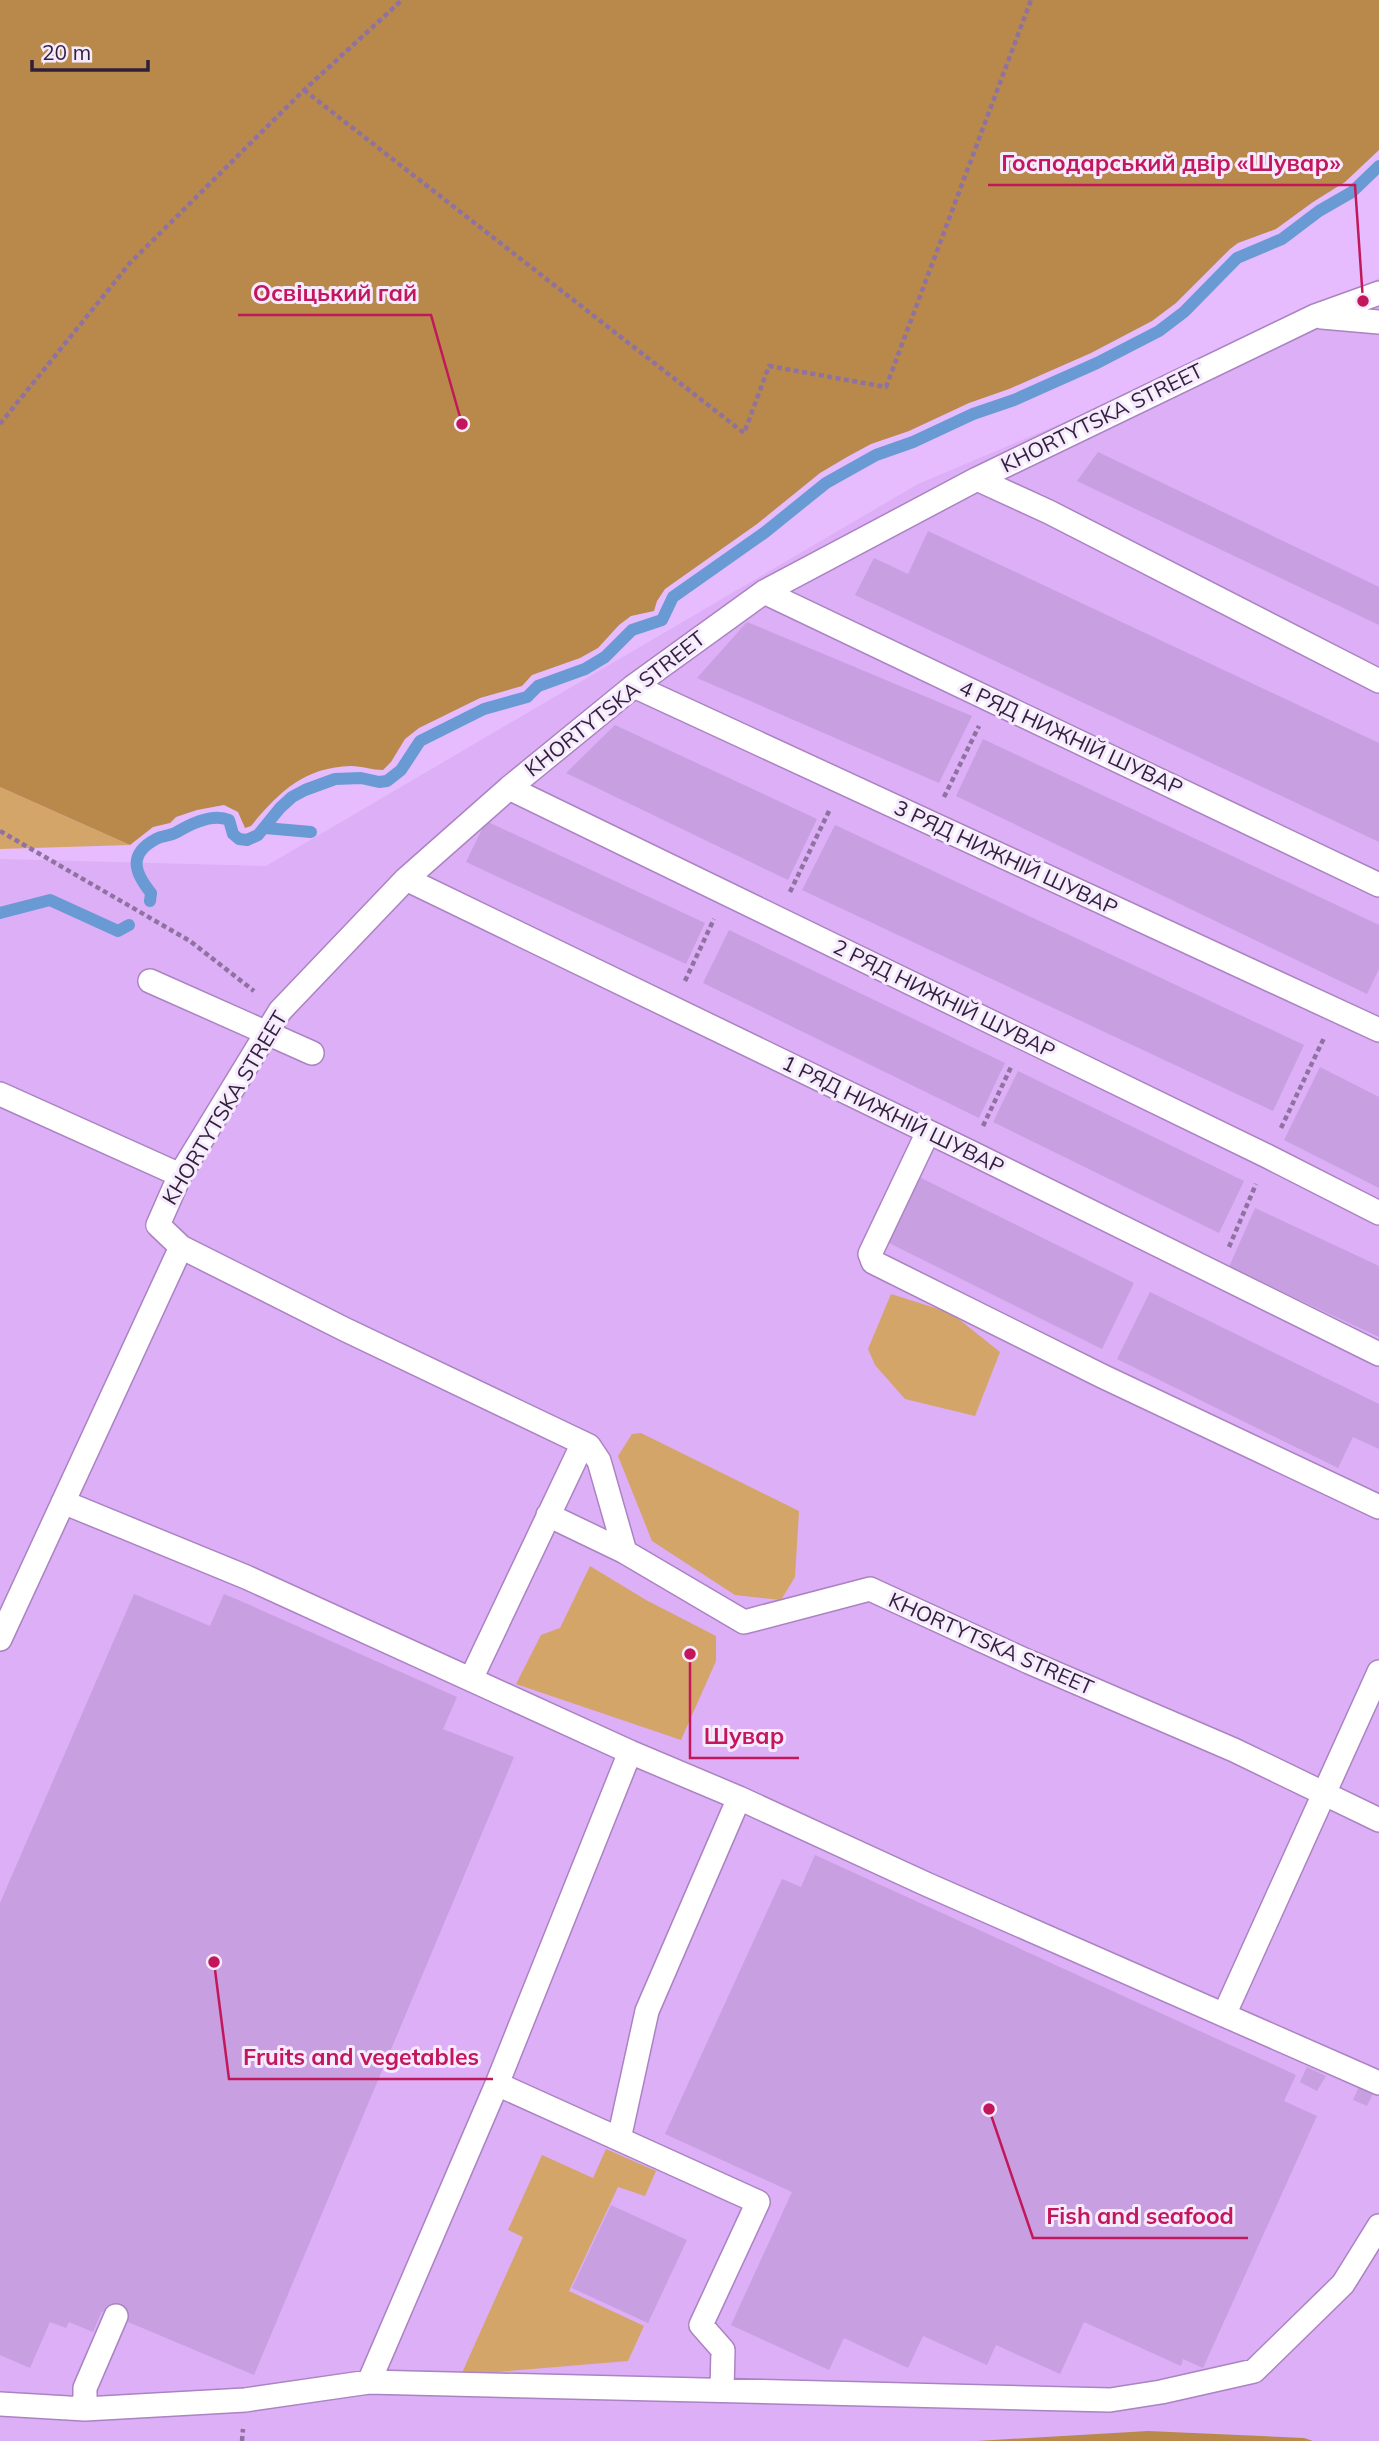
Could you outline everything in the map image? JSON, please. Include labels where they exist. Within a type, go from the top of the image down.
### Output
[{"type":"lane","name":"KHORTYTSKA STREET","points":[[583,1443],[344,1329],[181,1247],[158,1225],[180,1175],[279,1011],[405,880],[509,788],[634,686],[764,592],[977,479],[1315,316],[1379,293]]},
{"type":"lane","points":[[1315,316],[1379,322]]},
{"type":"lane","points":[[977,479],[1049,512],[1379,681]]},
{"type":"lane","name":"4 РЯД НИЖНІЙ ШУВАР","points":[[764,592],[1379,885]]},
{"type":"lane","name":"3 РЯД НИЖНІЙ ШУВАР","points":[[634,686],[1379,1030]]},
{"type":"lane","name":"2 РЯД НИЖНІЙ ШУВАР","points":[[509,788],[1379,1213]]},
{"type":"lane","name":"1 РЯД НИЖНІЙ ШУВАР","points":[[405,880],[970,1152],[1379,1354]]},
{"type":"lane","points":[[150,981],[313,1053]]},
{"type":"lane","points":[[0,1094],[180,1175]]},
{"type":"lane","points":[[928,1132],[870,1254],[873,1262],[1102,1376],[1379,1507]]},
{"type":"lane","points":[[0,1639],[181,1247]]},
{"type":"lane","points":[[471,1679],[583,1443],[589,1446],[599,1461],[625,1552]]},
{"type":"lane","points":[[63,1502],[246,1577],[630,1752],[1379,2083]]},
{"type":"lane","name":"KHORTYTSKA STREET","points":[[548,1515],[625,1552],[744,1622],[870,1590],[1234,1751],[1379,1820]]},
{"type":"lane","points":[[1224,2015],[1379,1672]]},
{"type":"lane","points":[[369,2382],[497,2084],[630,1752]]},
{"type":"lane","points":[[620,2139],[647,2011],[739,1798]]},
{"type":"lane","points":[[497,2084],[758,2202],[701,2325],[723,2350],[722,2390]]},
{"type":"lane","points":[[0,2404],[85,2409],[245,2400],[369,2382],[1110,2400],[1161,2392],[1254,2371],[1343,2284],[1379,2226]]},
{"type":"lane","points":[[85,2409],[85,2388],[116,2316]]},
{"type":"path","points":[[0,424],[130,263],[304,90],[402,0]]},
{"type":"path","points":[[304,90],[744,433],[769,366],[887,387],[1031,0]]},
{"type":"path","points":[[931,823],[992,701]]},
{"type":"path","points":[[778,918],[843,783]]},
{"type":"path","points":[[0,831],[190,940],[279,1011]]},
{"type":"path","points":[[672,1009],[726,893]]},
{"type":"path","points":[[970,1152],[1025,1038]]},
{"type":"shaded area","points":[[0,0],[1379,0],[1379,150],[1345,182],[1276,229],[1238,243],[1230,249],[1176,303],[1152,321],[1091,353],[1009,389],[969,403],[909,431],[871,444],[847,457],[820,473],[757,524],[665,589],[654,611],[631,616],[598,648],[580,658],[532,675],[522,686],[480,698],[419,728],[405,739],[383,770],[351,766],[319,771],[293,784],[271,803],[251,826],[245,828],[238,812],[224,805],[176,817],[170,823],[153,827],[130,845],[0,787]]},
{"type":"shaded area","points":[[1379,278],[1379,2441],[0,2441],[0,859],[266,866],[918,484],[1315,316]]},
{"type":"shaded area","points":[[0,787],[130,845],[0,849]]},
{"type":"shaded area","points":[[891,1294],[951,1313],[1000,1352],[975,1416],[905,1399],[875,1365],[868,1349]]},
{"type":"shaded area","points":[[641,1433],[799,1511],[795,1577],[781,1600],[735,1595],[652,1541],[618,1456],[632,1434]]},
{"type":"shaded area","points":[[590,1566],[646,1600],[716,1636],[716,1661],[681,1740],[516,1684],[541,1635],[560,1628]]},
{"type":"shaded area","points":[[606,2149],[656,2171],[645,2196],[618,2187],[569,2291],[644,2326],[628,2361],[461,2375],[523,2237],[508,2230],[542,2155],[593,2178]]},
{"type":"shaded area","points":[[1148,2431],[1304,2438],[1313,2441],[977,2441]]},
{"type":"building","points":[[1098,452],[1379,587],[1379,625],[1077,481]]},
{"type":"building","points":[[928,531],[1379,743],[1379,842],[855,595],[874,558],[908,574]]},
{"type":"building","points":[[747,622],[972,716],[939,783],[697,678]]},
{"type":"building","points":[[615,725],[817,819],[788,880],[566,773]]},
{"type":"building","points":[[983,739],[1379,925],[1379,969],[1367,994],[956,796]]},
{"type":"building","points":[[486,821],[705,923],[686,964],[466,862]]},
{"type":"building","points":[[835,825],[1304,1045],[1273,1111],[802,890]]},
{"type":"building","points":[[729,930],[1005,1063],[979,1118],[703,983]]},
{"type":"building","points":[[1320,1067],[1379,1097],[1379,1188],[1284,1140]]},
{"type":"building","points":[[1018,1071],[1244,1181],[1219,1233],[993,1122]]},
{"type":"building","points":[[915,1175],[1134,1283],[1102,1349],[883,1240]]},
{"type":"building","points":[[1255,1208],[1379,1266],[1379,1337],[1229,1267]]},
{"type":"building","points":[[1150,1292],[1379,1404],[1379,1449],[1353,1437],[1338,1468],[1117,1359]]},
{"type":"building","points":[[134,1594],[210,1626],[224,1594],[236,1599],[457,1697],[443,1729],[514,1757],[254,2375],[102,2311],[93,2332],[69,2322],[66,2328],[50,2322],[30,2368],[0,2355],[0,1903]]},
{"type":"building","points":[[815,1855],[1296,2075],[1284,2101],[1317,2116],[1203,2368],[1183,2359],[1181,2366],[1084,2322],[1060,2374],[996,2345],[987,2365],[923,2336],[908,2368],[844,2338],[829,2370],[731,2325],[792,2192],[665,2134],[782,1879],[801,1887]]},
{"type":"building","points":[[1307,2067],[1326,2076],[1317,2091],[1300,2082]]},
{"type":"building","points":[[1361,2082],[1375,2089],[1367,2106],[1353,2100]]},
{"type":"building","points":[[611,2205],[687,2240],[648,2323],[572,2288]]},
{"type":"waterway","points":[[150,901],[151,893],[141,878],[137,864],[141,851],[156,839],[196,822],[223,818],[229,820],[233,834],[239,839],[247,840],[258,835],[280,808],[305,790],[335,779],[387,781],[401,770],[420,741],[484,709],[527,697],[538,686],[585,669],[605,657],[632,630],[662,620],[673,597],[764,533],[826,483],[876,455],[913,442],[973,414],[1014,400],[1097,363],[1159,331],[1184,312],[1237,258],[1282,239],[1319,211],[1352,192],[1379,166]]},
{"type":"waterway","points":[[265,828],[311,832]]},
{"type":"waterway","points":[[0,913],[50,900],[118,931],[129,925]]},
{"type":"place","name":"Господарський двір «Шувар»","points":[[1363,301]]},
{"type":"place","name":"Освіцький гай","points":[[462,424]]},
{"type":"place","name":"Шувар","points":[[690,1654]]},
{"type":"place","name":"Fruits and vegetables","points":[[214,1962]]},
{"type":"place","name":"Fish and seafood","points":[[989,2109]]}]
